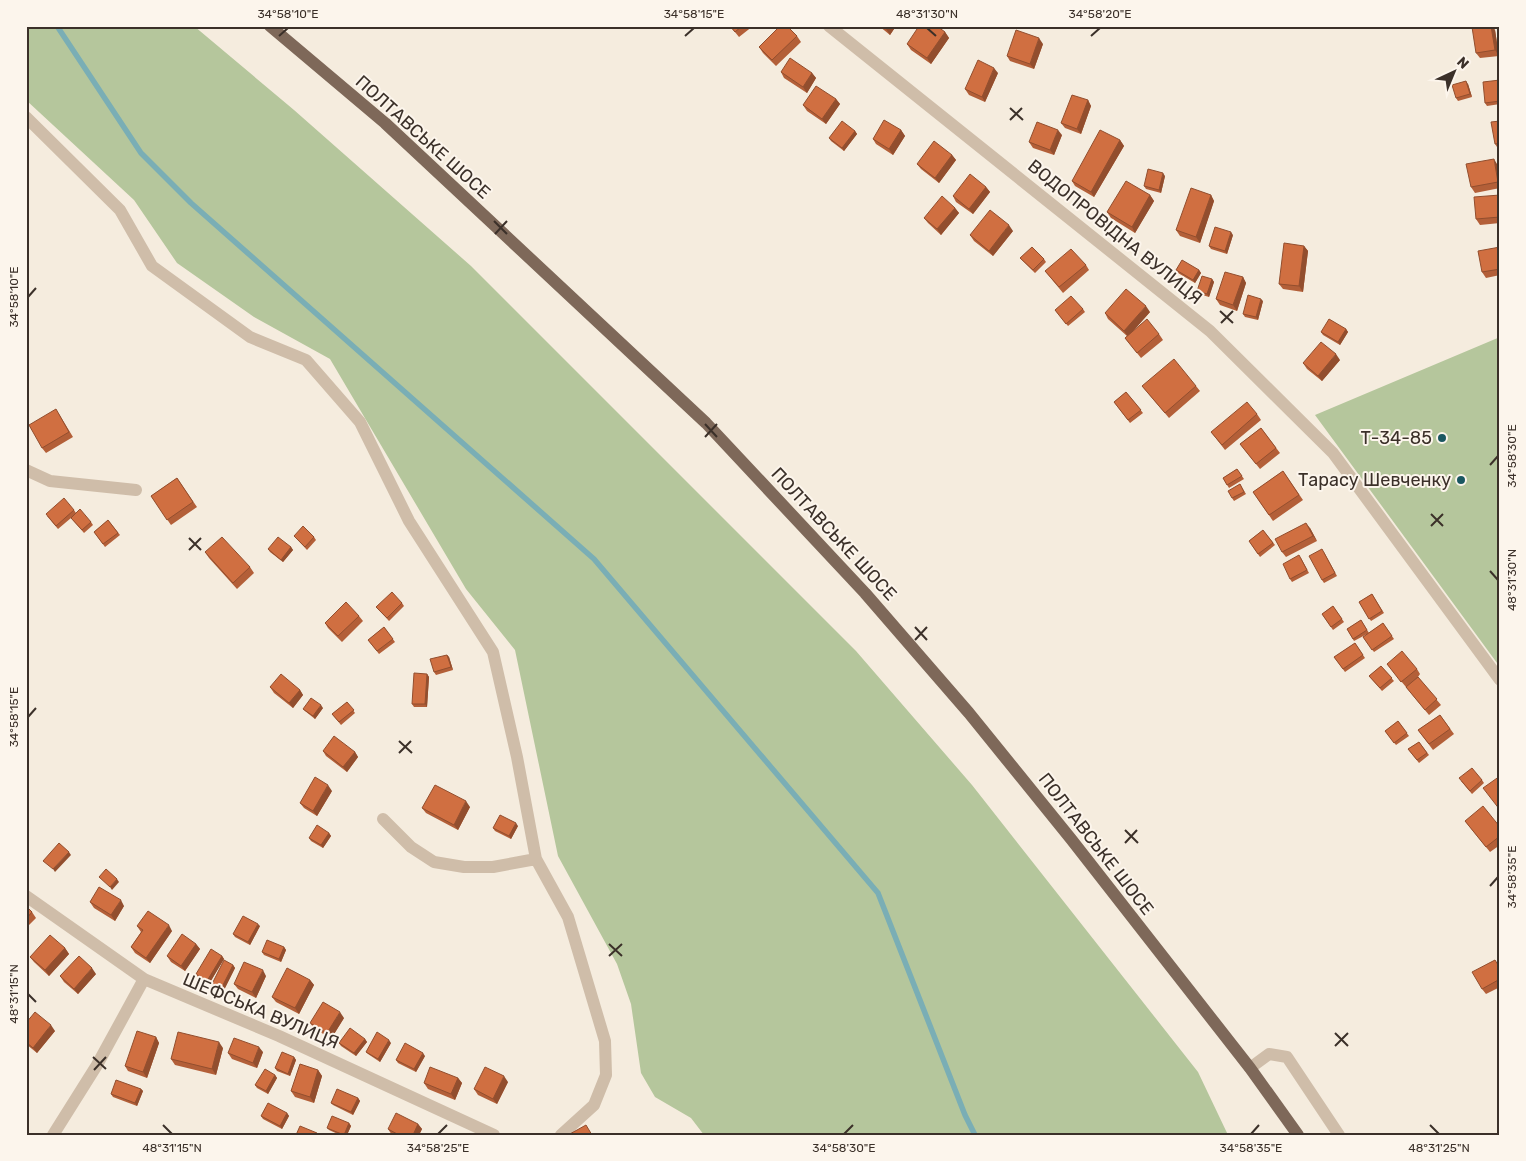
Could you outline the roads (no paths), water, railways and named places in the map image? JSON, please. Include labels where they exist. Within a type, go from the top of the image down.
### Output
[{"type":"main road","name":"ПОЛТАВСЬКЕ ШОСЕ","points":[[270,26],[385,123],[706,423],[846,571],[969,713],[1065,832],[1250,1068],[1298,1135]]},
{"type":"street","name":"ВОДОПРОВІДНА ВУЛИЦЯ","points":[[829,26],[1210,330],[1333,453],[1500,680]]},
{"type":"street","points":[[26,117],[120,210],[152,266],[250,337],[306,360],[360,422],[410,521],[493,652],[517,757],[536,859],[568,917],[605,1041],[606,1075],[594,1104],[561,1135]]},
{"type":"street","points":[[26,470],[50,481],[136,490]]},
{"type":"street","points":[[382,819],[411,847],[434,862],[464,867],[492,867],[536,859]]},
{"type":"street","name":"ШЕФСЬКА ВУЛИЦЯ","points":[[26,896],[144,980],[279,1036],[494,1135]]},
{"type":"street","points":[[54,1135],[98,1065],[144,980]]},
{"type":"street","points":[[1250,1068],[1269,1054],[1287,1057],[1340,1135]]},
{"type":"waterway","points":[[57,26],[141,153],[191,203],[594,559],[878,893],[965,1115],[975,1135]]},
{"type":"place","name":"Т-34-85","points":[[1442,438]]},
{"type":"place","name":"Тарасу Шевченку","points":[[1461,480]]}]
